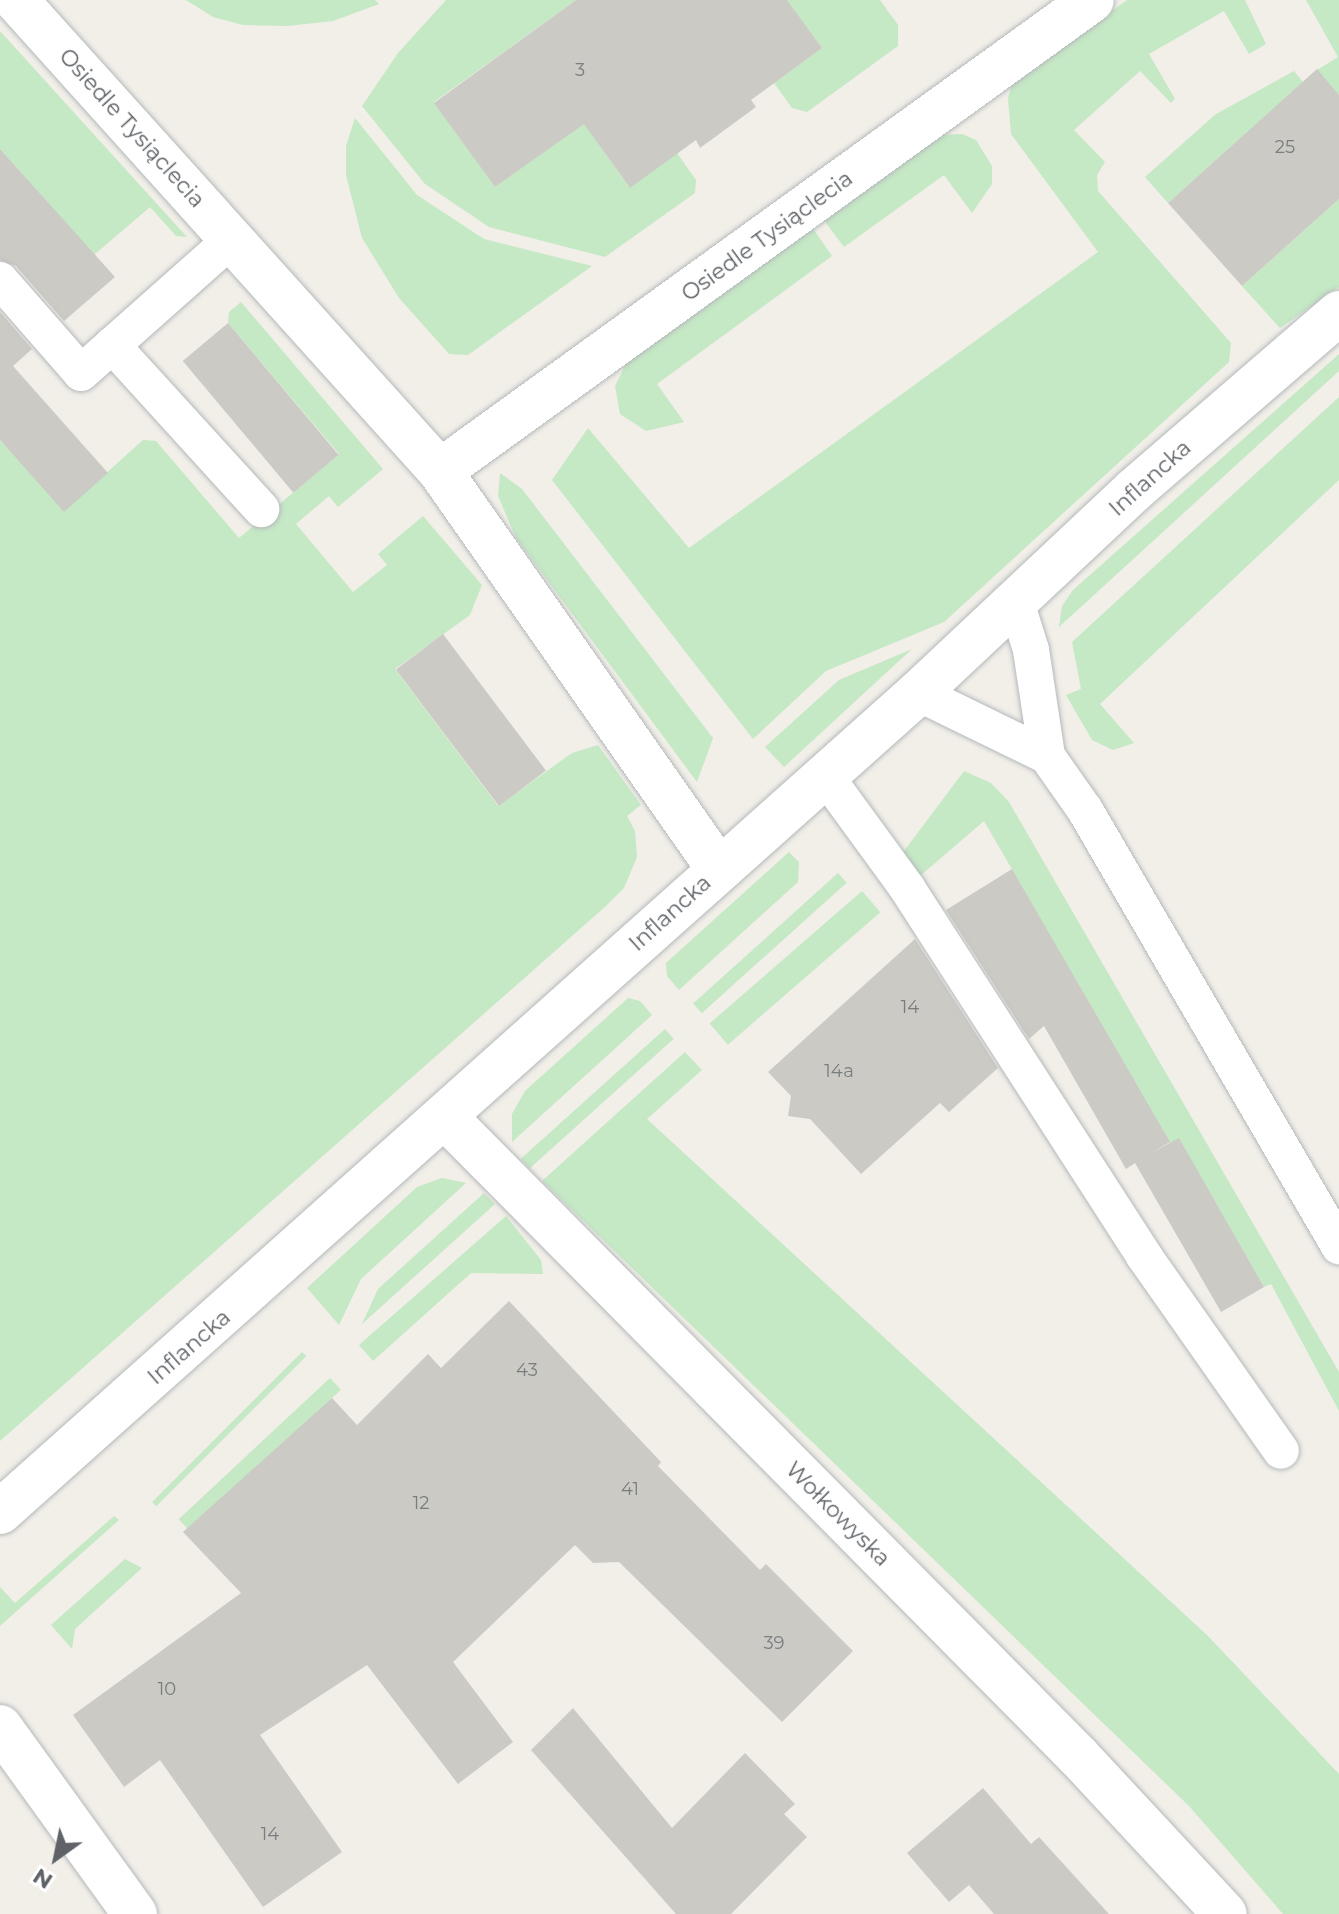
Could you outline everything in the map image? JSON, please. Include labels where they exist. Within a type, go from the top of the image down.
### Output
[{"type":"street","name":"Osiedle Tysiąclecia","points":[[16,0],[440,471],[719,870]]},
{"type":"street","name":"Osiedle Tysiąclecia","points":[[440,471],[1092,0]]},
{"type":"street","name":"Inflancka","points":[[0,1512],[446,1118],[824,774],[918,693],[1134,490],[1339,313]]},
{"type":"street","name":"Wołkowyska","points":[[446,1118],[1079,1757],[1225,1914]]},
{"type":"street","points":[[0,1727],[135,1914]]},
{"type":"lane","points":[[0,280],[81,373],[232,239]]},
{"type":"lane","points":[[112,345],[261,509]]},
{"type":"lane","points":[[1016,602],[1031,650],[1047,756],[1085,810],[1339,1246]]},
{"type":"lane","points":[[918,693],[1047,756]]},
{"type":"lane","points":[[824,774],[907,888],[1144,1256],[1281,1451]]},
{"type":"green space","points":[[186,0],[375,0],[379,4],[333,21],[287,26],[243,25],[213,17]]},
{"type":"green space","points":[[446,0],[576,0],[434,102],[495,187],[613,102],[624,117],[595,139],[629,187],[677,153],[696,180],[695,193],[605,257],[489,227],[425,184],[362,106],[398,53]]},
{"type":"green space","points":[[755,0],[880,0],[898,25],[898,46],[807,112],[792,108],[774,83],[822,48],[787,1]]},
{"type":"green space","points":[[1127,0],[1245,0],[1266,44],[1249,54],[1224,11],[1149,54],[1175,99],[1171,103],[1140,71],[1074,130],[1105,162],[1097,175],[1098,191],[1231,343],[1229,362],[944,622],[826,671],[753,739],[552,480],[588,428],[689,548],[1098,252],[1011,134],[1008,98],[1013,81]]},
{"type":"green space","points":[[1306,0],[1339,0],[1339,95],[1317,70],[1338,57]]},
{"type":"green space","points":[[0,31],[187,237],[176,236],[150,207],[94,255],[0,149]]},
{"type":"green space","points":[[1294,71],[1303,82],[1168,203],[1145,177],[1216,114]]},
{"type":"green space","points":[[355,118],[417,195],[484,239],[592,266],[468,355],[449,354],[399,298],[362,238],[346,175],[346,146]]},
{"type":"green space","points":[[962,134],[976,140],[992,166],[992,184],[972,213],[944,175],[844,247],[823,219],[937,135]]},
{"type":"green space","points":[[1339,199],[1339,287],[1280,328],[1242,286]]},
{"type":"green space","points":[[812,227],[832,256],[657,384],[684,422],[646,431],[620,414],[615,386],[628,360]]},
{"type":"green space","points":[[241,302],[383,469],[338,507],[329,496],[296,524],[353,592],[387,565],[378,554],[423,516],[482,585],[470,615],[395,669],[498,806],[572,753],[598,745],[641,805],[627,816],[635,831],[637,857],[624,888],[606,906],[0,1441],[0,440],[64,511],[143,440],[156,441],[239,538],[339,454],[228,323],[229,312]]},
{"type":"green space","points":[[1339,354],[1339,371],[1059,627],[1062,606],[1073,590]]},
{"type":"green space","points":[[1339,397],[1339,480],[1100,704],[1134,743],[1113,750],[1092,740],[1066,695],[1081,689],[1072,642]]},
{"type":"green space","points":[[500,473],[522,489],[713,738],[697,782],[516,538],[498,496]]},
{"type":"green space","points":[[912,649],[784,767],[765,747],[839,680]]},
{"type":"green space","points":[[964,771],[991,783],[1009,802],[1339,1372],[1339,1411],[1271,1284],[1264,1287],[1179,1139],[1170,1143],[984,821],[920,876],[901,855]]},
{"type":"green space","points":[[789,852],[799,862],[798,882],[679,990],[667,976],[666,963]]},
{"type":"green space","points":[[838,873],[847,883],[702,1013],[693,1003]]},
{"type":"green space","points":[[862,891],[880,912],[728,1045],[710,1024]]},
{"type":"green space","points":[[628,998],[640,1001],[652,1015],[512,1142],[512,1114],[525,1091]]},
{"type":"green space","points":[[665,1029],[674,1039],[530,1168],[521,1159]]},
{"type":"green space","points":[[685,1052],[702,1070],[647,1119],[1207,1635],[1339,1774],[1339,1914],[1283,1914],[1189,1806],[542,1181]]},
{"type":"green space","points":[[442,1178],[466,1183],[361,1279],[339,1325],[307,1288],[417,1187]]},
{"type":"green space","points":[[484,1193],[495,1204],[362,1324],[378,1289]]},
{"type":"green space","points":[[506,1216],[541,1260],[543,1274],[471,1273],[373,1361],[359,1345]]},
{"type":"green space","points":[[302,1352],[306,1356],[156,1506],[152,1502]]},
{"type":"green space","points":[[330,1378],[341,1390],[190,1531],[179,1519]]},
{"type":"green space","points":[[114,1516],[119,1520],[0,1626],[0,1587],[15,1603]]},
{"type":"green space","points":[[125,1559],[142,1568],[75,1629],[72,1649],[51,1625]]},
{"type":"building","points":[[576,0],[787,0],[822,48],[751,100],[756,107],[700,148],[696,140],[630,188],[584,124],[495,187],[434,103]]},
{"type":"building","points":[[1317,69],[1339,95],[1339,199],[1242,286],[1168,203]]},
{"type":"building","points":[[0,149],[115,277],[64,321],[16,266],[0,260]]},
{"type":"building","points":[[0,312],[32,349],[13,366],[108,473],[64,512],[0,440]]},
{"type":"building","points":[[228,323],[339,455],[293,493],[183,361]]},
{"type":"building","points":[[443,634],[546,771],[499,806],[396,670]]},
{"type":"building","points":[[1012,869],[1170,1142],[1151,1153],[1179,1138],[1264,1287],[1221,1312],[1135,1163],[1126,1169],[1044,1026],[1029,1039],[946,910]]},
{"type":"building","points":[[915,939],[998,1068],[949,1112],[940,1103],[861,1174],[810,1119],[788,1116],[791,1096],[768,1072]]},
{"type":"building","points":[[509,1301],[661,1462],[658,1466],[760,1570],[766,1564],[853,1651],[782,1722],[619,1562],[593,1563],[575,1545],[453,1662],[513,1742],[458,1784],[367,1665],[260,1735],[342,1852],[263,1907],[160,1760],[124,1787],[73,1715],[241,1593],[183,1532],[332,1398],[357,1425],[428,1354],[441,1368]]},
{"type":"building","points":[[573,1708],[672,1828],[745,1753],[795,1804],[784,1814],[807,1837],[731,1914],[676,1914],[531,1750]]},
{"type":"building","points":[[983,1788],[1031,1844],[1039,1837],[1109,1914],[994,1914],[969,1885],[949,1902],[907,1853]]}]
